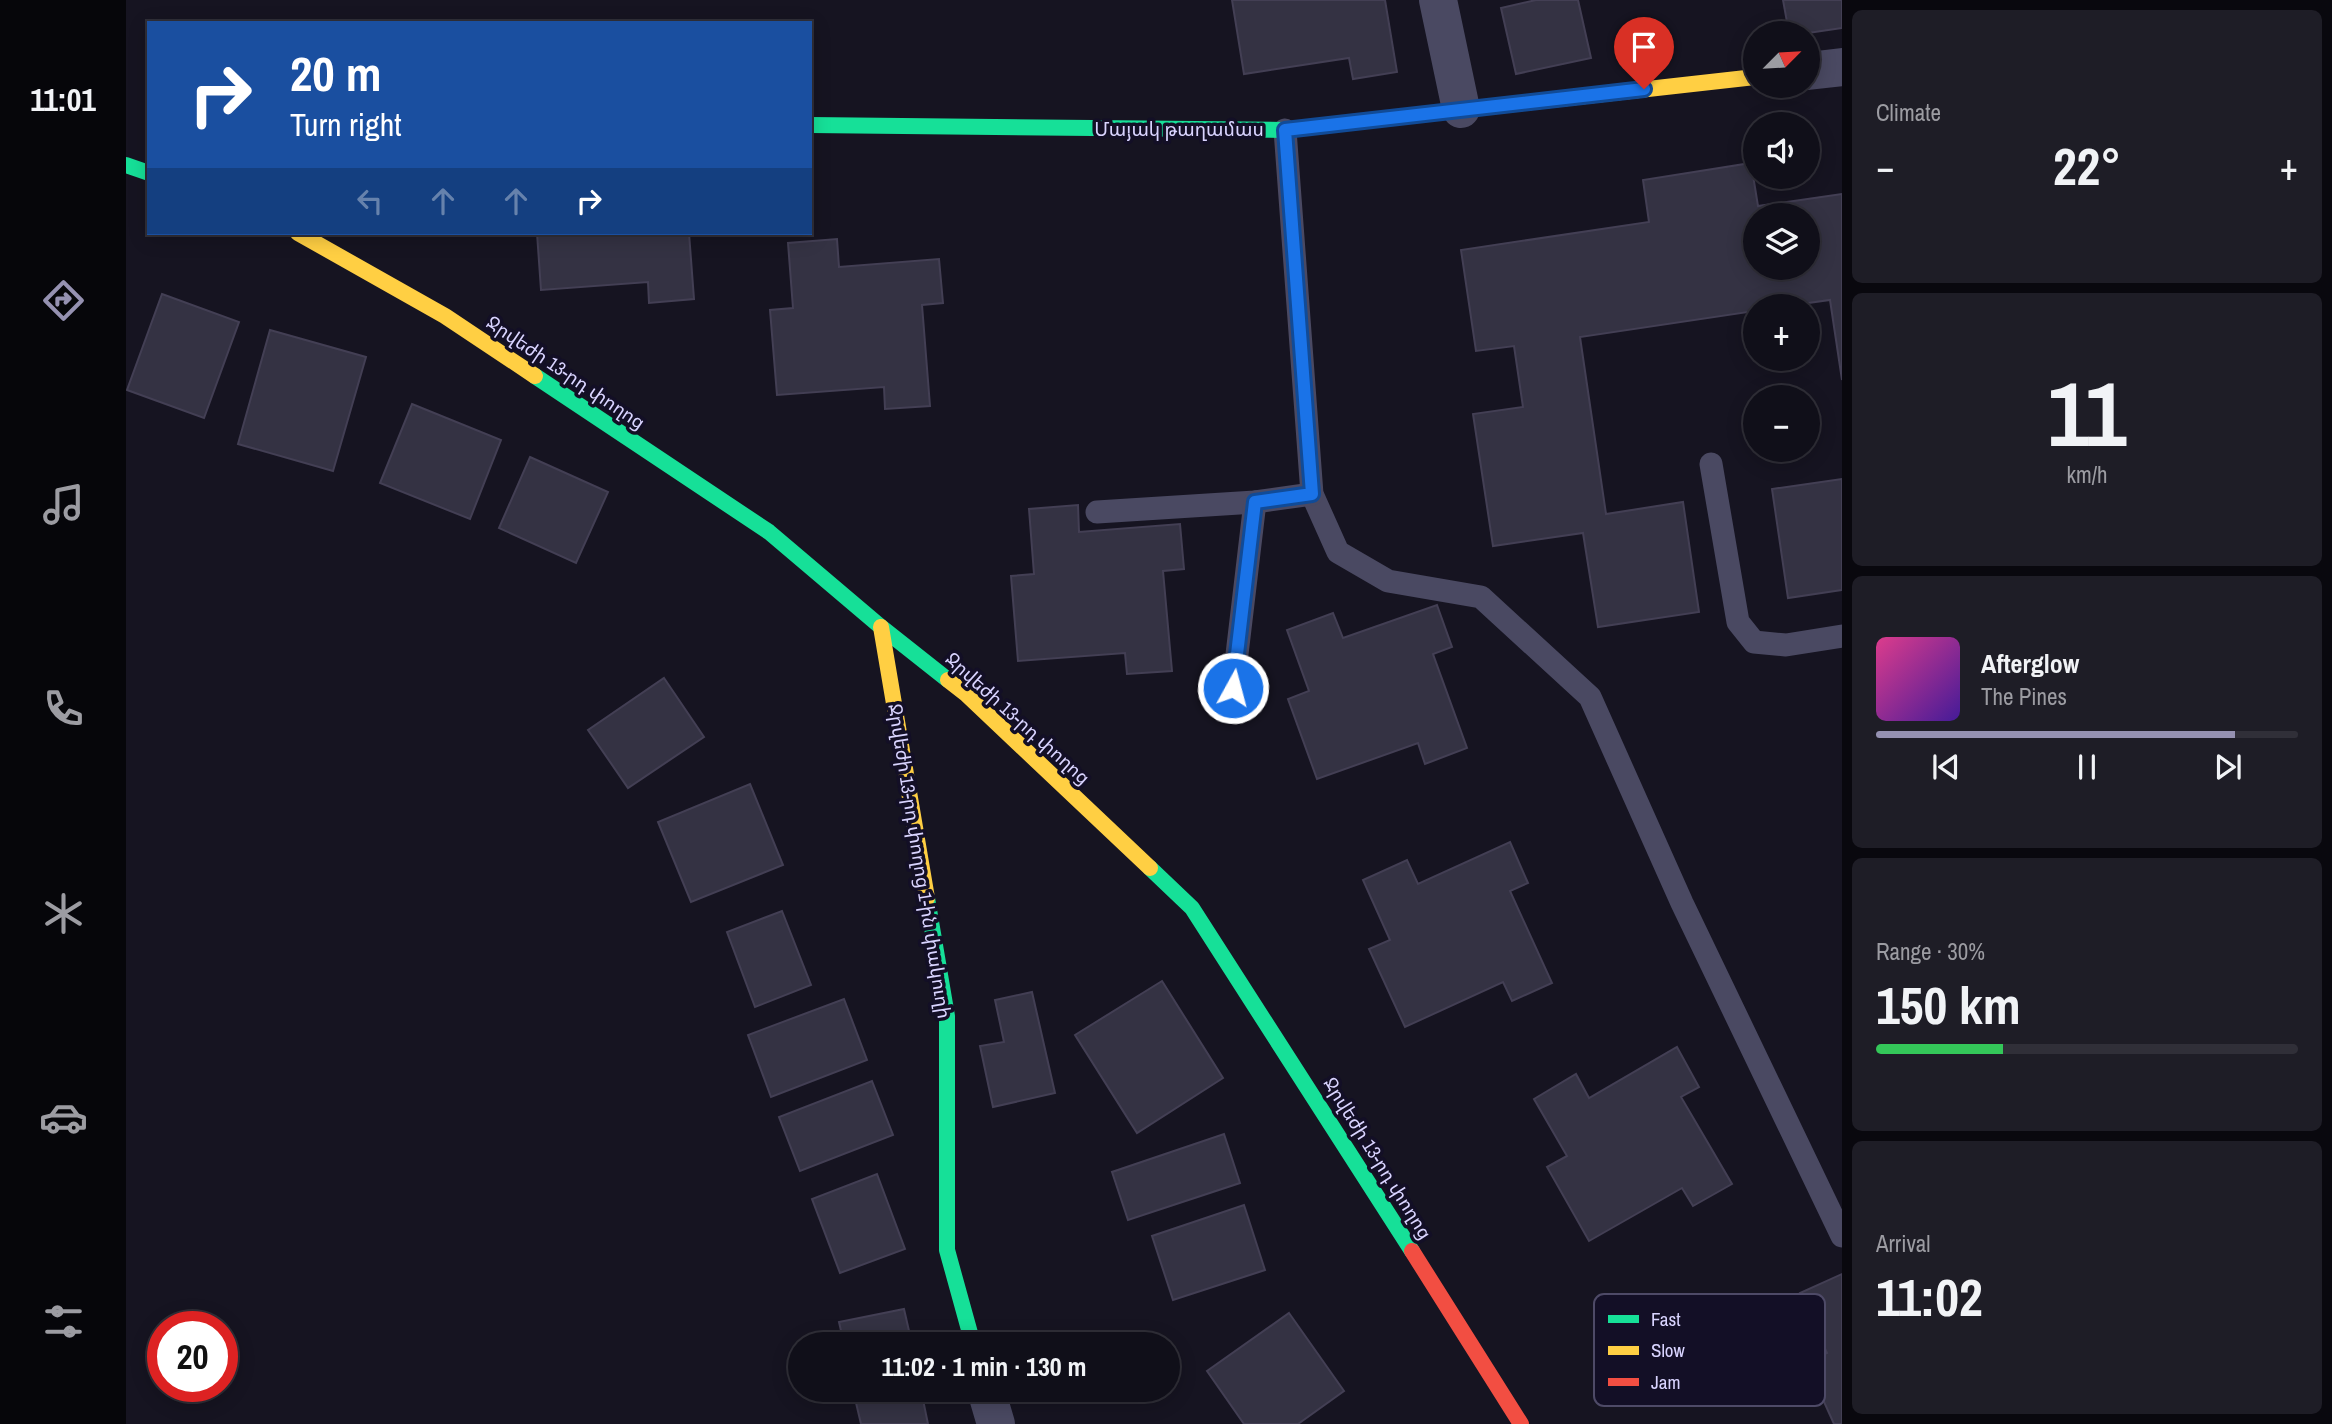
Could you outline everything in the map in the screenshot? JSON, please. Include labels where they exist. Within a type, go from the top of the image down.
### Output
[{"type":"street","points":[[1438,0],[1461,108]]},
{"type":"street","points":[[1820,70],[1842,67]]},
{"type":"street","name":"Մայակ թաղամաս","points":[[812,125],[1285,130],[1461,108],[1743,78]]},
{"type":"street","points":[[126,165],[147,172]]},
{"type":"street","name":"Ջրվեժի 13-րդ փողոց","points":[[302,235],[445,316],[769,532],[881,627],[966,694],[1192,908],[1521,1424]]},
{"type":"street","name":"Ջրվեժի 13-րդ փողոց 1-ին փակուղի","points":[[881,627],[947,1016],[947,1250],[970,1332]]},
{"type":"street","points":[[990,1402],[996,1424]]},
{"type":"lane","points":[[1285,130],[1312,494],[1338,552],[1388,581],[1481,597],[1590,697],[1682,903],[1842,1236]]},
{"type":"lane","points":[[1711,464],[1738,622],[1754,642],[1786,645],[1842,636]]},
{"type":"lane","points":[[1097,512],[1255,502],[1312,494]]},
{"type":"lane","points":[[1233,688],[1255,502]]},
{"type":"building","points":[[1232,0],[1385,0],[1397,72],[1353,79],[1349,58],[1244,74]]},
{"type":"building","points":[[1536,0],[1578,0],[1591,58],[1516,74],[1501,8]]},
{"type":"building","points":[[1783,0],[1842,0],[1842,28],[1820,31],[1820,21],[1787,21]]},
{"type":"building","points":[[1743,164],[1743,189],[1755,189],[1758,203],[1743,203],[1743,280],[1820,280],[1820,203],[1779,203],[1842,194],[1842,380],[1830,300],[1820,301],[1820,294],[1743,294],[1743,313],[1580,337],[1606,514],[1683,502],[1699,612],[1598,627],[1583,533],[1493,546],[1473,414],[1523,407],[1514,346],[1476,351],[1461,250],[1649,222],[1643,180]]},
{"type":"building","points":[[537,235],[689,235],[694,299],[649,303],[648,282],[541,290]]},
{"type":"building","points":[[837,239],[839,267],[939,259],[943,303],[922,305],[930,406],[885,409],[884,387],[777,395],[770,310],[793,308],[788,243]]},
{"type":"building","points":[[162,294],[239,322],[204,418],[127,390]]},
{"type":"building","points":[[270,330],[366,357],[333,471],[238,444]]},
{"type":"building","points":[[412,404],[501,440],[470,519],[380,483]]},
{"type":"building","points":[[530,457],[608,492],[576,563],[499,528]]},
{"type":"building","points":[[1842,479],[1842,590],[1788,598],[1772,489]]},
{"type":"building","points":[[1078,505],[1079,532],[1180,524],[1184,569],[1163,571],[1172,671],[1127,674],[1125,653],[1018,661],[1011,576],[1034,574],[1029,509]]},
{"type":"building","points":[[1437,605],[1452,647],[1433,654],[1467,748],[1425,764],[1418,743],[1317,779],[1288,699],[1309,691],[1287,630],[1333,613],[1343,638]]},
{"type":"building","points":[[664,678],[704,737],[628,788],[588,730]]},
{"type":"building","points":[[750,784],[783,865],[691,902],[658,822]]},
{"type":"building","points":[[1510,842],[1528,883],[1510,891],[1552,983],[1512,1001],[1503,982],[1405,1027],[1369,949],[1390,940],[1363,880],[1407,860],[1418,884]]},
{"type":"building","points":[[782,911],[811,985],[755,1007],[727,932]]},
{"type":"building","points":[[1162,981],[1223,1078],[1137,1133],[1075,1035]]},
{"type":"building","points":[[1032,992],[1055,1093],[993,1107],[980,1046],[1004,1042],[995,1000]]},
{"type":"building","points":[[844,999],[867,1060],[771,1097],[748,1035]]},
{"type":"building","points":[[1677,1047],[1699,1087],[1681,1097],[1732,1184],[1693,1206],[1682,1188],[1589,1241],[1547,1167],[1567,1156],[1534,1099],[1576,1074],[1589,1098]]},
{"type":"building","points":[[872,1081],[893,1135],[800,1171],[779,1117]]},
{"type":"building","points":[[1224,1134],[1240,1183],[1128,1220],[1112,1172]]},
{"type":"building","points":[[877,1174],[905,1249],[840,1273],[812,1199]]},
{"type":"building","points":[[1244,1205],[1265,1270],[1173,1300],[1152,1236]]},
{"type":"building","points":[[1842,1274],[1842,1424],[1834,1424],[1825,1404],[1825,1294],[1800,1293]]},
{"type":"building","points":[[904,1309],[909,1332],[841,1332],[839,1322]]},
{"type":"building","points":[[1289,1313],[1344,1391],[1298,1424],[1244,1424],[1207,1371]]},
{"type":"building","points":[[856,1402],[923,1402],[928,1424],[861,1424]]},
{"type":"traffic: fast","points":[[812,125],[1285,130],[1469,109]]},
{"type":"traffic: fast","points":[[126,165],[147,172]]},
{"type":"traffic: fast","points":[[535,376],[769,532],[948,680]]},
{"type":"traffic: fast","points":[[1150,868],[1192,908],[1412,1251]]},
{"type":"traffic: fast","points":[[927,898],[947,1016],[947,1250],[970,1332]]},
{"type":"traffic: slow","points":[[1469,109],[1743,78]]},
{"type":"traffic: slow","points":[[302,235],[445,316],[535,376]]},
{"type":"traffic: slow","points":[[881,627],[927,898]]},
{"type":"traffic: slow","points":[[948,680],[1150,868]]},
{"type":"traffic: jam","points":[[1412,1251],[1521,1424]]},
{"type":"route","points":[[1233,688],[1255,502],[1312,494],[1285,130],[1644,89]]}]
